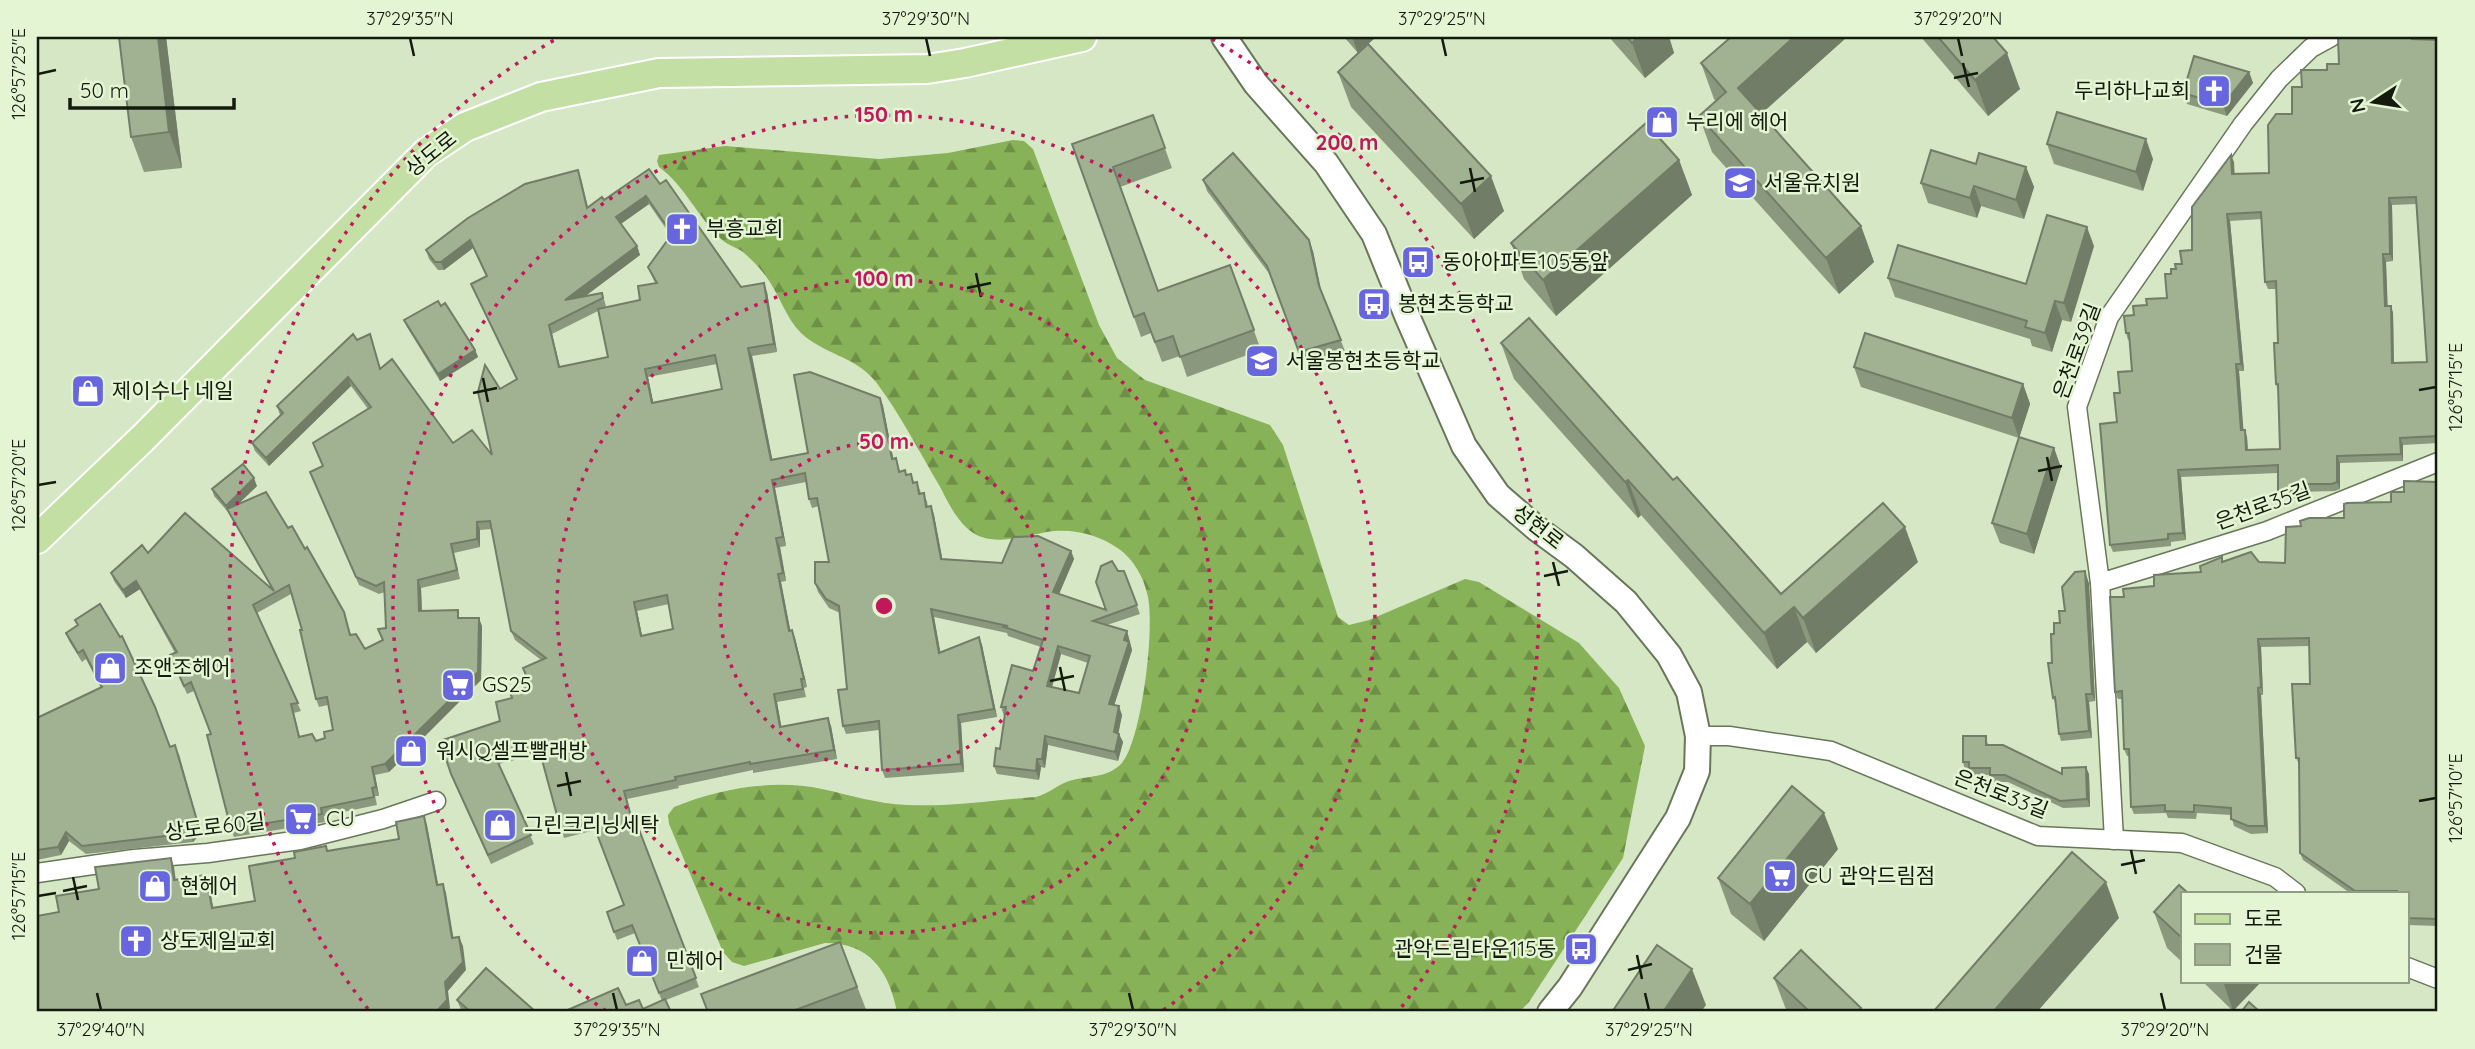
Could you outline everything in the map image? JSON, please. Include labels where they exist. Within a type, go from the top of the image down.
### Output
[{"type":"main road","name":"상도로","points":[[37,539],[142,439],[426,153],[465,127],[541,97],[659,73],[927,69],[1082,37]]},
{"type":"street","name":"성현로","points":[[1224,37],[1256,84],[1326,163],[1374,234],[1464,446],[1498,495],[1626,601],[1669,655],[1689,692],[1698,736],[1698,771],[1678,818],[1570,987],[1550,1012]]},
{"type":"street","name":"은천로39길","points":[[2114,840],[2100,583],[2077,407],[2109,317],[2243,124],[2279,79],[2311,48],[2331,37]]},
{"type":"street","name":"은천로35길","points":[[2100,583],[2267,531],[2438,462]]},
{"type":"street","name":"은천로33길","points":[[1698,736],[1729,736],[1831,751],[2038,836],[2182,843],[2275,877],[2296,892]]},
{"type":"street","name":"상도로60길","points":[[37,873],[300,840],[383,819],[436,801]]},
{"type":"street","points":[[2408,967],[2433,978]]},
{"type":"green space","points":[[1013,140],[1024,141],[1033,149],[1099,325],[1117,358],[1145,380],[1270,425],[1283,445],[1338,617],[1349,625],[1369,620],[1465,579],[1479,582],[1579,643],[1619,688],[1645,746],[1623,858],[1529,1002],[1519,1012],[897,1012],[883,972],[875,962],[854,948],[825,943],[744,966],[732,962],[723,952],[669,824],[668,815],[674,807],[728,790],[766,785],[804,786],[896,804],[972,803],[1036,797],[1069,781],[1110,772],[1122,763],[1136,731],[1148,654],[1149,608],[1147,593],[1137,568],[1124,553],[1104,540],[1080,532],[1054,531],[998,540],[987,539],[968,529],[959,520],[876,382],[859,366],[819,346],[801,333],[763,272],[743,252],[723,240],[712,229],[676,183],[659,167],[659,155],[725,146],[879,159],[948,153]]},
{"type":"building","points":[[119,37],[158,37],[169,132],[131,137]]},
{"type":"building","points":[[1627,37],[1638,37],[1632,43]]},
{"type":"building","points":[[1731,37],[1794,37],[1738,88],[1861,226],[1826,258],[1699,116],[1726,92],[1701,63]]},
{"type":"building","points":[[1938,37],[1993,37],[2007,53],[1975,80]]},
{"type":"building","points":[[2338,37],[2419,37],[2411,39],[2438,40],[2438,436],[2400,438],[2401,454],[2337,456],[2337,482],[2295,484],[2295,491],[2278,491],[2278,465],[2178,470],[2183,533],[2168,534],[2168,539],[2110,545],[2100,424],[2117,422],[2114,393],[2120,393],[2118,372],[2132,371],[2129,333],[2126,333],[2124,316],[2134,315],[2133,306],[2147,305],[2146,299],[2167,298],[2165,274],[2171,274],[2171,269],[2176,269],[2175,264],[2182,264],[2180,251],[2192,250],[2192,207],[2231,155],[2232,174],[2269,173],[2268,125],[2276,114],[2292,114],[2292,87],[2302,87],[2301,70],[2327,70],[2327,64],[2339,64]],"holes":[[[2416,197],[2427,362],[2392,363],[2391,306],[2385,306],[2383,254],[2390,254],[2389,198]],[[2261,212],[2265,282],[2276,281],[2278,343],[2274,343],[2280,449],[2246,450],[2245,430],[2241,430],[2236,364],[2241,364],[2227,214]]]},
{"type":"building","points":[[1368,44],[1491,176],[1461,204],[1338,72]]},
{"type":"building","points":[[2194,56],[2249,72],[2223,105],[2183,93]]},
{"type":"building","points":[[2057,112],[2146,139],[2136,172],[2047,144]]},
{"type":"building","points":[[1153,115],[1165,148],[1113,167],[1158,291],[1230,265],[1254,330],[1180,357],[1173,336],[1155,342],[1144,313],[1134,317],[1072,144]]},
{"type":"building","points":[[1646,123],[1679,160],[1543,280],[1511,243]]},
{"type":"building","points":[[1931,150],[1976,164],[1979,153],[2026,167],[2016,200],[1974,186],[1970,198],[1921,183]]},
{"type":"building","points":[[1233,153],[1309,240],[1319,286],[1341,340],[1299,352],[1267,266],[1203,180]]},
{"type":"building","points":[[649,169],[660,184],[666,180],[741,287],[764,283],[774,344],[748,348],[771,460],[808,453],[794,375],[810,372],[880,398],[892,459],[896,458],[899,472],[905,470],[906,475],[911,474],[913,483],[917,482],[919,494],[924,493],[926,507],[931,506],[941,559],[1002,563],[1013,537],[1038,536],[1071,551],[1053,592],[1106,610],[1096,582],[1101,566],[1112,561],[1118,571],[1124,571],[1137,605],[1093,621],[1127,631],[1124,640],[1129,642],[1109,704],[1119,706],[1114,732],[1119,734],[1115,752],[1045,736],[1042,759],[1037,759],[1036,771],[994,766],[996,748],[1000,749],[1006,707],[1001,707],[1012,665],[1033,671],[1043,640],[1004,627],[1008,626],[931,609],[939,653],[979,637],[994,709],[958,715],[961,764],[882,770],[879,721],[843,726],[838,690],[847,689],[839,606],[826,599],[815,583],[815,562],[829,562],[817,498],[809,499],[805,473],[772,480],[783,537],[776,538],[783,573],[778,574],[789,631],[792,630],[804,679],[801,679],[803,689],[774,694],[780,727],[828,718],[834,750],[750,762],[675,777],[676,780],[624,791],[634,828],[638,827],[696,978],[659,993],[632,925],[614,932],[607,912],[624,905],[592,821],[561,830],[538,745],[495,756],[531,835],[488,855],[451,774],[440,741],[500,721],[496,702],[512,698],[510,692],[531,687],[523,668],[546,658],[511,631],[490,521],[477,522],[477,539],[451,544],[457,570],[418,580],[419,611],[458,610],[458,618],[479,618],[478,672],[385,764],[372,767],[376,787],[372,788],[374,797],[321,808],[322,814],[231,829],[207,735],[211,734],[191,682],[184,686],[170,655],[177,652],[136,581],[123,590],[111,573],[142,545],[148,553],[185,513],[274,591],[227,509],[266,492],[288,528],[292,526],[305,549],[307,547],[344,612],[350,635],[356,634],[365,649],[383,640],[378,629],[386,628],[384,582],[376,586],[356,577],[310,472],[323,466],[313,443],[371,407],[348,377],[266,458],[252,443],[283,413],[277,406],[353,334],[357,340],[370,334],[380,369],[392,359],[453,443],[472,430],[492,455],[478,392],[485,365],[500,389],[517,379],[471,284],[487,276],[470,240],[441,262],[435,262],[426,250],[468,218],[525,184],[578,170],[587,208],[602,197],[604,200]],"holes":[[[646,196],[672,234],[648,267],[657,283],[638,286],[640,300],[598,309],[608,357],[559,367],[549,325],[603,298],[602,293],[565,300],[637,246],[616,217]],[[715,355],[722,389],[652,403],[645,369]],[[289,585],[302,630],[316,699],[327,697],[333,730],[324,732],[325,738],[316,741],[312,734],[299,737],[291,704],[298,703],[253,605]],[[667,595],[673,629],[641,636],[634,602]],[[1058,646],[1090,656],[1079,693],[1047,686]]]},
{"type":"building","points":[[2047,215],[2087,227],[2064,303],[2055,301],[2045,333],[2025,327],[2027,321],[1888,278],[1898,245],[2026,284]]},
{"type":"building","points":[[438,301],[441,306],[445,303],[475,350],[438,374],[404,320]]},
{"type":"building","points":[[1529,318],[1673,480],[1677,477],[1781,594],[1883,503],[1905,527],[1803,618],[1794,607],[1764,633],[1501,343]]},
{"type":"building","points":[[1865,333],[2023,384],[2012,418],[1854,367]]},
{"type":"building","points":[[2019,437],[2054,448],[2027,534],[1992,523]]},
{"type":"building","points":[[243,464],[254,478],[226,506],[212,489]]},
{"type":"building","points":[[2404,481],[2438,482],[2438,919],[2408,918],[2408,892],[2355,891],[2300,853],[2299,758],[2296,758],[2292,684],[2310,684],[2309,638],[2258,639],[2265,826],[2248,826],[2231,819],[2231,808],[2194,805],[2194,812],[2165,811],[2165,805],[2131,807],[2129,749],[2124,749],[2122,691],[2115,692],[2110,597],[2124,597],[2123,589],[2154,586],[2154,575],[2201,572],[2200,566],[2222,557],[2222,562],[2251,552],[2259,562],[2285,563],[2286,527],[2301,526],[2300,521],[2309,518],[2344,518],[2344,504],[2391,502],[2391,492],[2404,492]]},
{"type":"building","points":[[2085,571],[2092,694],[2086,694],[2089,731],[2059,734],[2048,663],[2052,663],[2051,634],[2054,634],[2054,623],[2060,623],[2059,611],[2065,611],[2062,587],[2075,572]]},
{"type":"building","points":[[100,604],[120,637],[122,636],[155,707],[170,747],[175,745],[198,824],[190,833],[82,846],[66,832],[58,847],[37,850],[37,718],[102,687],[83,650],[78,653],[66,633],[78,625],[75,620]]},
{"type":"building","points":[[1963,736],[1986,736],[1986,745],[2003,745],[2062,774],[2062,768],[2086,767],[2087,799],[2060,801],[2005,775],[1990,775],[1990,768],[1969,768],[1969,762],[1963,762]]},
{"type":"building","points":[[1792,786],[1824,813],[1750,904],[1718,878]]},
{"type":"building","points":[[424,816],[437,885],[443,884],[452,938],[459,937],[463,962],[445,982],[447,1000],[436,1012],[37,1012],[37,916],[59,912],[56,896],[99,889],[95,867],[171,858],[174,880],[206,875],[212,908],[255,901],[249,866],[295,858],[294,852],[326,846],[327,851],[399,839],[396,822]]},
{"type":"building","points":[[2072,852],[2106,882],[1993,1012],[1933,1012]]},
{"type":"building","points":[[2179,885],[2187,892],[2181,892],[2181,937],[2154,912]]},
{"type":"building","points":[[840,942],[857,987],[790,1012],[708,1012],[701,994]]},
{"type":"building","points":[[1657,945],[1692,969],[1663,1012],[1612,1012]]},
{"type":"building","points":[[1801,950],[1861,1008],[1857,1012],[1810,1012],[1774,978]]},
{"type":"building","points":[[486,968],[536,1012],[471,1012],[457,1000]]},
{"type":"building","points":[[618,988],[626,1005],[639,1000],[643,1009],[665,999],[671,1012],[563,1012]]},
{"type":"building","points":[[2249,1002],[2260,1012],[2241,1012]]},
{"type":"place","name":"두리하나교회","points":[[2214,91]]},
{"type":"place","name":"누리에 헤어","points":[[1662,122]]},
{"type":"place","name":"서울유치원","points":[[1740,183]]},
{"type":"place","name":"부흥교회","points":[[682,229]]},
{"type":"place","name":"동아아파트105동앞","points":[[1418,262]]},
{"type":"place","name":"봉현초등학교","points":[[1374,304]]},
{"type":"place","name":"서울봉현초등학교","points":[[1262,361]]},
{"type":"place","name":"제이수나 네일","points":[[88,391]]},
{"type":"place","name":"조앤조헤어","points":[[110,668]]},
{"type":"place","name":"GS25","points":[[458,685]]},
{"type":"place","name":"워시Q셀프빨래방","points":[[411,751]]},
{"type":"place","name":"CU","points":[[301,819]]},
{"type":"place","name":"그린크리닝세탁","points":[[500,825]]},
{"type":"place","name":"CU 관악드림점","points":[[1780,876]]},
{"type":"place","name":"현헤어","points":[[155,886]]},
{"type":"place","name":"상도제일교회","points":[[136,941]]},
{"type":"place","name":"관악드림타운115동","points":[[1581,949]]},
{"type":"place","name":"민헤어","points":[[642,961]]}]
